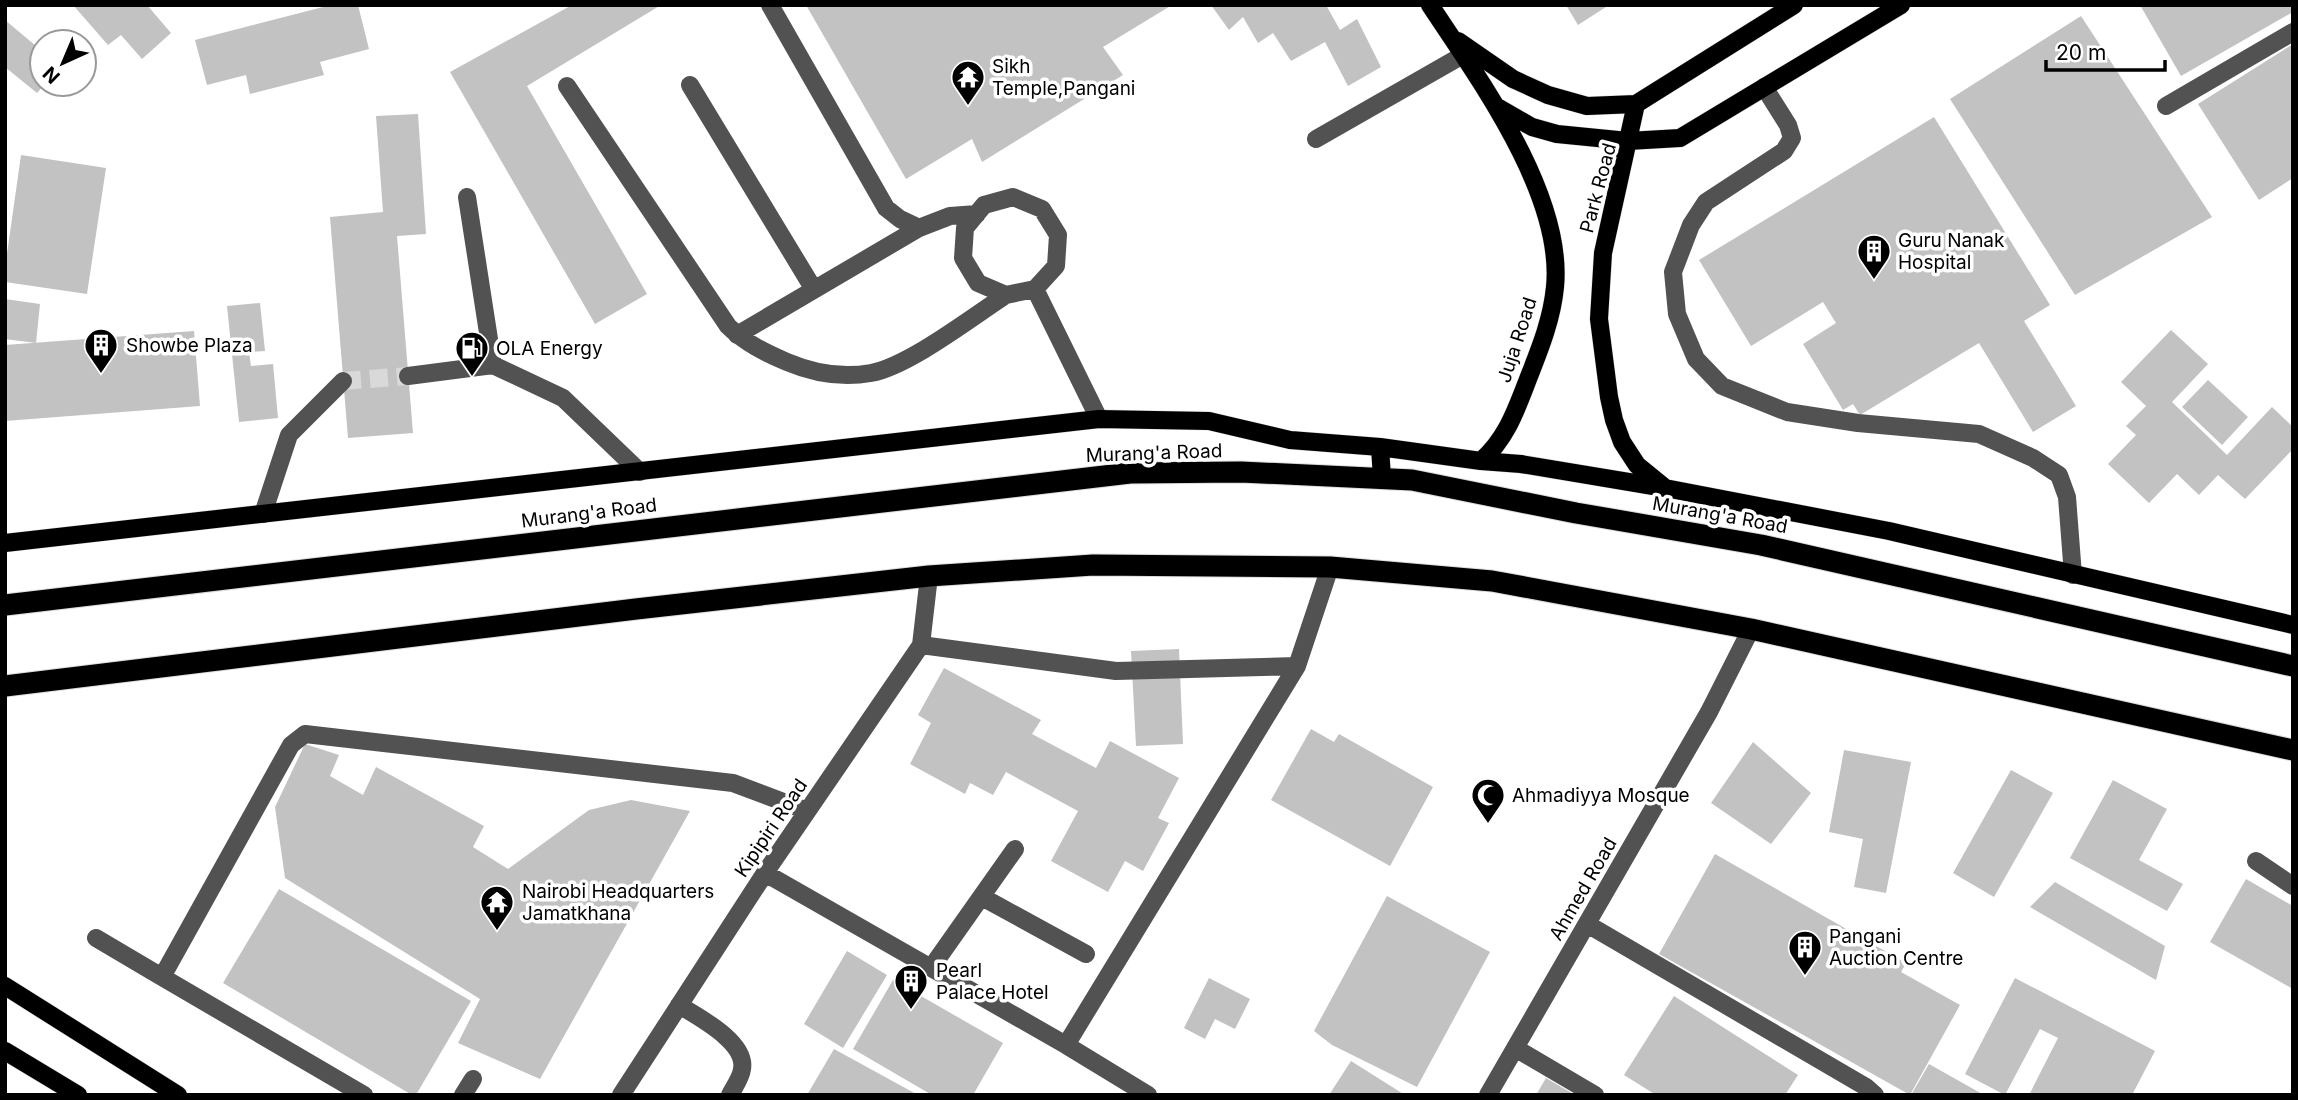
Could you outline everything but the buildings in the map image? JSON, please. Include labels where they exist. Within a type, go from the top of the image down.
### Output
[{"type":"highway","name":"Murang'a Road","points":[[5,605],[1130,472],[1241,472],[1412,480],[1576,513],[1761,545],[2293,666]]},
{"type":"highway","points":[[5,686],[622,610],[929,576],[1093,565],[1330,567],[1492,581],[1751,629],[2293,750]]},
{"type":"main road","name":"Juja Road","points":[[1430,5],[1496,106],[1541,197],[1552,233],[1555,286],[1546,331],[1515,415],[1503,439],[1481,461]]},
{"type":"main road","points":[[1449,35],[1513,79],[1548,95],[1587,106],[1636,104],[1794,5]]},
{"type":"main road","name":"Park Road","points":[[1665,488],[1637,465],[1622,442],[1614,420],[1602,352],[1599,319],[1603,253],[1628,141],[1679,138],[1901,5]]},
{"type":"main road","points":[[1628,141],[1636,104]]},
{"type":"main road","name":"Juja Road","points":[[1496,106],[1532,127],[1558,134],[1628,141]]},
{"type":"main road","name":"Murang'a Road","points":[[5,543],[1099,419],[1209,421],[1290,440],[1380,447],[1521,464],[1665,488],[1889,531],[2293,625]]},
{"type":"main road","points":[[1380,447],[1381,478]]},
{"type":"main road","points":[[5,986],[178,1095]]},
{"type":"main road","points":[[5,1051],[78,1095]]},
{"type":"street","points":[[770,5],[886,208],[900,219],[919,228]]},
{"type":"street","points":[[2166,106],[2293,32]]},
{"type":"street","points":[[1316,139],[1463,55]]},
{"type":"street","points":[[690,85],[813,288]]},
{"type":"street","points":[[567,86],[728,326],[759,349],[808,371],[842,374],[873,372],[905,360],[1006,295],[1035,289],[1056,266],[1058,235],[1042,209],[1013,197],[984,205],[965,228],[963,258],[978,283],[1006,295]]},
{"type":"street","points":[[1764,87],[1788,125],[1792,138],[1784,151],[1706,202],[1691,225],[1673,272],[1677,314],[1696,359],[1722,386],[1787,412],[1858,423],[1979,434],[2034,458],[2059,475],[2067,497],[2073,575]]},
{"type":"street","points":[[467,197],[493,365]]},
{"type":"street","points":[[737,335],[919,228],[950,216],[977,214]]},
{"type":"street","points":[[1035,289],[1099,419]]},
{"type":"street","points":[[408,376],[493,365],[563,398],[640,471]]},
{"type":"street","points":[[263,514],[289,435],[343,381]]},
{"type":"street","points":[[1066,1045],[1297,666],[1330,567]]},
{"type":"street","name":"Kipipiri Road","points":[[621,1095],[765,873],[921,645],[929,576]]},
{"type":"street","name":"Ahmed Road","points":[[1488,1095],[1709,712],[1751,629]]},
{"type":"street","points":[[921,645],[1116,671],[1297,666]]},
{"type":"street","points":[[162,977],[291,745],[304,734],[733,783],[807,811]]},
{"type":"street","points":[[931,968],[1015,849]]},
{"type":"street","points":[[2256,862],[2293,886]]},
{"type":"street","points":[[765,873],[1066,1045],[1148,1095]]},
{"type":"street","points":[[982,897],[1086,954]]},
{"type":"street","points":[[1587,924],[1866,1087],[1875,1095]]},
{"type":"street","points":[[96,938],[364,1095]]},
{"type":"street","points":[[679,1006],[722,1033],[739,1054],[743,1068],[730,1095]]},
{"type":"street","points":[[1515,1048],[1595,1095]]},
{"type":"street","points":[[463,1095],[473,1079]]},
{"type":"tunnel","points":[[343,381],[408,376]]},
{"type":"place","name":"Sikh Temple,Pangani","points":[[968,107]]},
{"type":"place","name":"Guru Nanak Hospital","points":[[1874,281]]},
{"type":"place","name":"Showbe Plaza","points":[[101,375]]},
{"type":"place","name":"OLA Energy","points":[[472,378]]},
{"type":"place","name":"Ahmadiyya Mosque","points":[[1488,825]]},
{"type":"place","name":"Nairobi Headquarters Jamatkhana","points":[[497,932]]},
{"type":"place","name":"Pangani Auction Centre","points":[[1805,977]]},
{"type":"place","name":"Pearl Palace Hotel","points":[[911,1011]]}]
